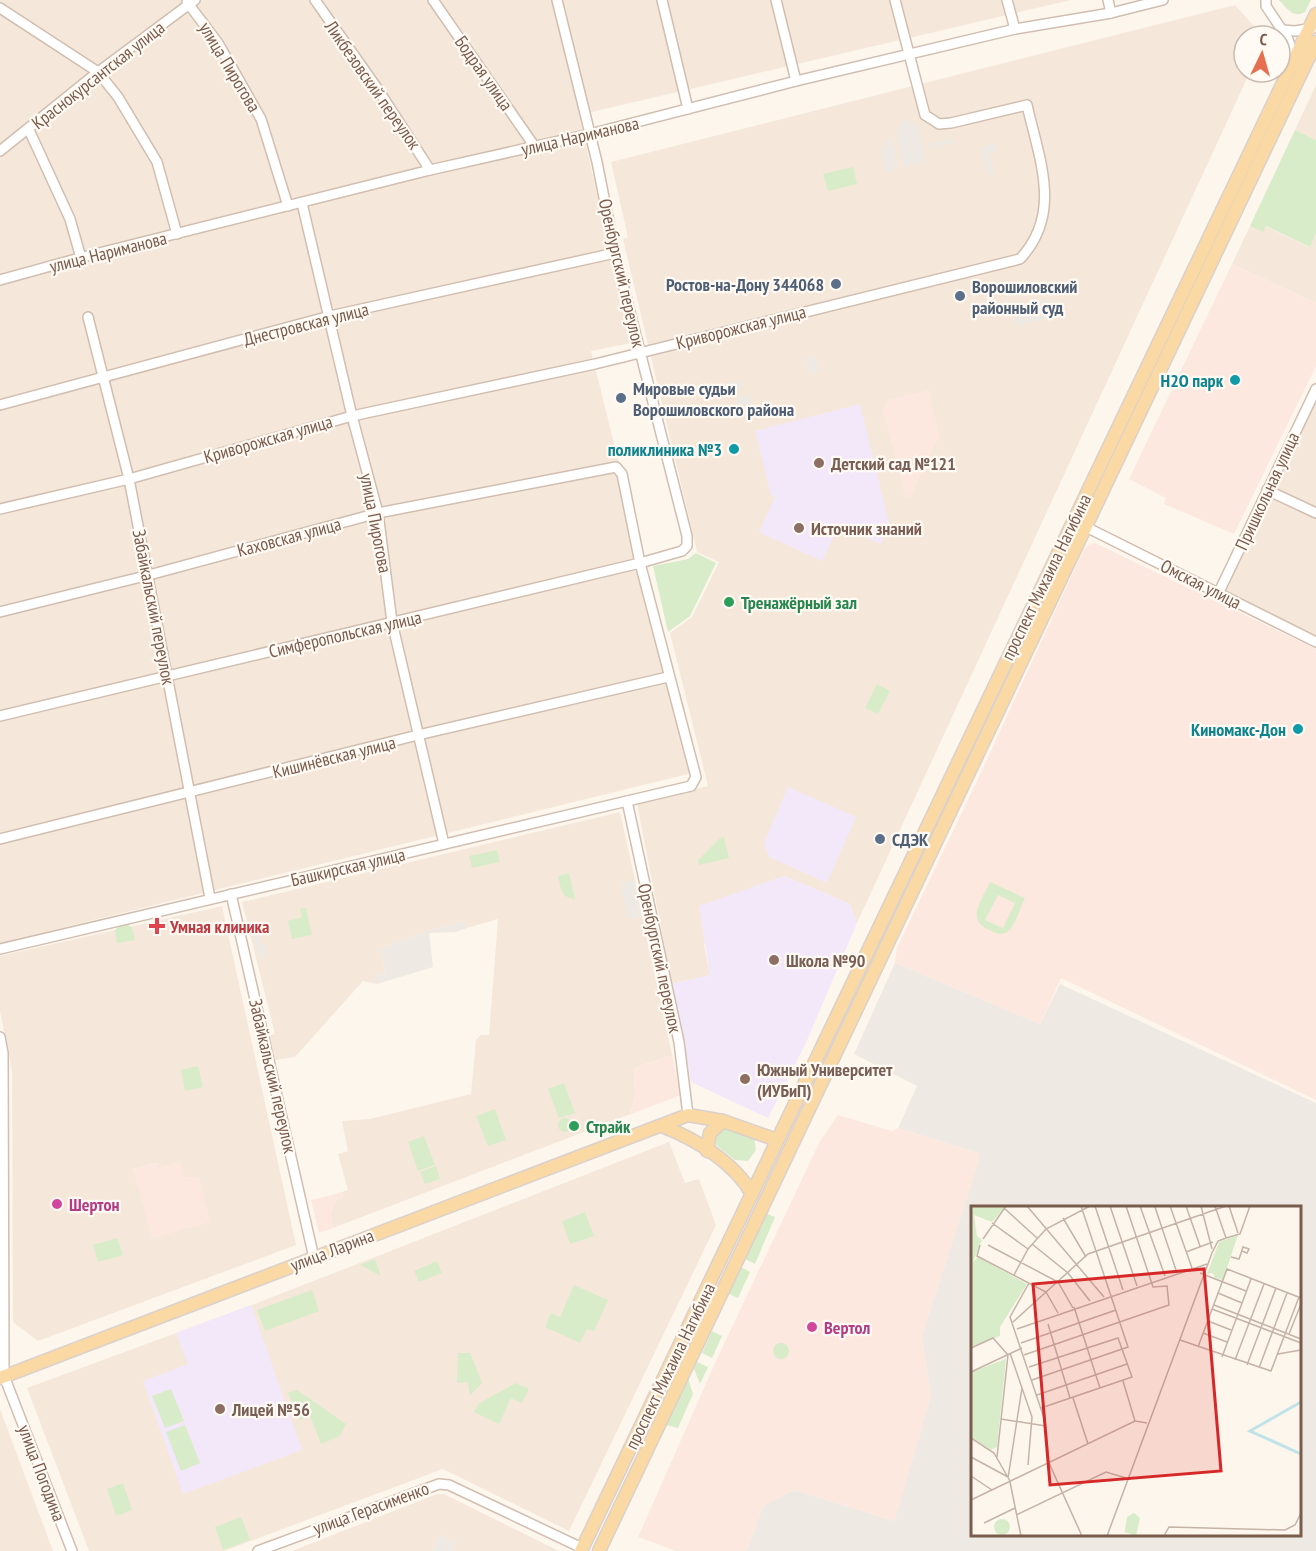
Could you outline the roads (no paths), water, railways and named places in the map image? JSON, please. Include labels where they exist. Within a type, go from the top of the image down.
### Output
[{"type":"main road","name":"проспект Михаила Нагибина","points":[[599,1551],[784,1157],[1086,527],[1312,38],[1316,14]]},
{"type":"main road","name":"проспект Михаила Нагибина","points":[[581,1550],[1294,58],[1312,38]]},
{"type":"main road","points":[[688,1136],[686,1126],[688,1115],[723,1121],[777,1140],[784,1157]]},
{"type":"main road","name":"улица Ларина","points":[[1,1377],[688,1115]]},
{"type":"main road","points":[[707,1151],[710,1132],[723,1121]]},
{"type":"main road","points":[[662,1126],[688,1136],[743,1178],[752,1194]]},
{"type":"main road","points":[[743,1178],[774,1179]]},
{"type":"street","name":"Ликбезовский переулок","points":[[315,0],[377,88],[430,170]]},
{"type":"street","name":"Бодрая улица","points":[[433,0],[534,147]]},
{"type":"street","name":"Оренбургский переулок","points":[[557,0],[590,134],[615,254],[687,536],[687,546]]},
{"type":"street","points":[[662,0],[688,109]]},
{"type":"street","points":[[776,0],[796,81]]},
{"type":"street","points":[[895,0],[909,55]]},
{"type":"street","points":[[1007,0],[1015,29]]},
{"type":"street","points":[[1108,0],[1111,13]]},
{"type":"street","name":"улица Нариманова","points":[[0,280],[430,170],[590,134],[796,81],[1015,29],[1111,13],[1162,0]]},
{"type":"street","name":"Краснокурсантская улица","points":[[0,151],[190,1]]},
{"type":"street","name":"улица Пирогова","points":[[190,1],[218,43],[261,119],[288,206]]},
{"type":"street","points":[[1264,2],[1279,24]]},
{"type":"street","points":[[0,8],[98,72],[138,129],[157,162],[177,234]]},
{"type":"street","points":[[1292,32],[1312,38]]},
{"type":"street","points":[[1292,53],[1294,58]]},
{"type":"street","name":"Криворожская улица","points":[[0,509],[129,479],[352,416],[595,364],[640,351],[1020,259],[1028,250],[1041,226],[1045,198],[1043,176],[1027,105],[939,124],[925,115],[909,55]]},
{"type":"street","points":[[29,130],[70,219],[81,258]]},
{"type":"street","name":"улица Пирогова","points":[[302,203],[352,416],[378,513],[392,622],[444,844]]},
{"type":"street","name":"Днестровская улица","points":[[0,405],[104,379],[330,316],[615,254]]},
{"type":"street","name":"Забайкальский переулок","points":[[88,317],[129,479],[210,898]]},
{"type":"street","name":"Пришкольная улица","points":[[1218,594],[1314,395]]},
{"type":"street","name":"Каховская улица","points":[[0,612],[149,575],[378,513],[616,467],[622,474],[640,563]]},
{"type":"street","points":[[1267,490],[1316,513]]},
{"type":"street","name":"Омская улица","points":[[1086,527],[1316,642]]},
{"type":"street","name":"Симферопольская улица","points":[[0,716],[640,563],[682,551],[687,546]]},
{"type":"street","points":[[640,563],[668,677]]},
{"type":"street","name":"Кишинёвская улица","points":[[0,838],[189,794],[418,735],[668,677]]},
{"type":"street","name":"Башкирская улица","points":[[0,949],[691,786],[696,782],[668,677]]},
{"type":"street","name":"Оренбургский переулок","points":[[627,801],[679,1042],[688,1115]]},
{"type":"street","name":"Забайкальский переулок","points":[[231,894],[314,1258]]},
{"type":"street","name":"улица Погодина","points":[[0,1037],[2,1072],[1,1377],[72,1551]]},
{"type":"street","name":"улица Герасименко","points":[[258,1551],[440,1484],[449,1485],[581,1550]]},
{"type":"place","name":"Ростов-на-Дону 344068","points":[[836,284]]},
{"type":"place","name":"Ворошиловский районный суд","points":[[960,296]]},
{"type":"place","name":"H2O парк","points":[[1235,380]]},
{"type":"place","name":"Мировые судьи Ворошиловского района","points":[[621,398]]},
{"type":"place","name":"поликлиника №3","points":[[734,449]]},
{"type":"place","name":"Детский сад №121","points":[[819,463]]},
{"type":"place","name":"Источник знаний","points":[[799,528]]},
{"type":"place","name":"Тренажёрный зал","points":[[729,602]]},
{"type":"place","name":"Киномакс-Дон","points":[[1298,729]]},
{"type":"place","name":"СДЭК","points":[[880,839]]},
{"type":"place","name":"Умная клиника","points":[[157,926]]},
{"type":"place","name":"Школа №90","points":[[774,960]]},
{"type":"place","name":"Южный Университет (ИУБиП)","points":[[745,1079]]},
{"type":"place","name":"Страйк","points":[[574,1126]]},
{"type":"place","name":"Шертон","points":[[57,1204]]},
{"type":"place","name":"Вертол","points":[[812,1327]]},
{"type":"place","name":"Лицей №56","points":[[220,1409]]}]
